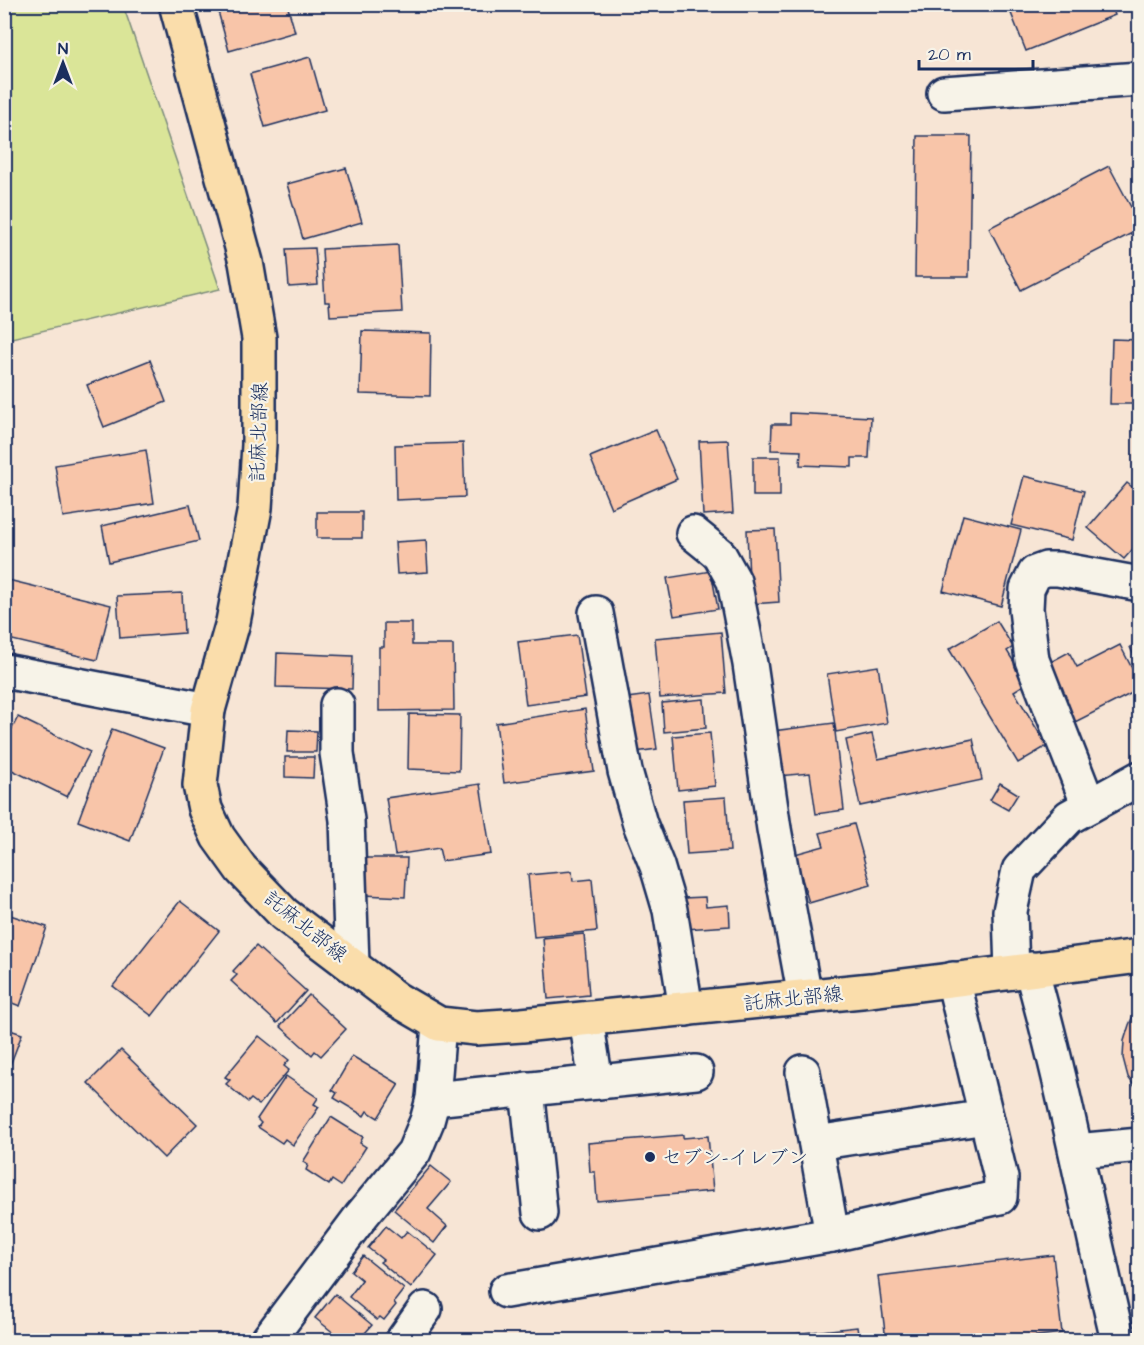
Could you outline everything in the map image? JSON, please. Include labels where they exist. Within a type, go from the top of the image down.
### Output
[{"type":"main road","name":"託麻北部線","points":[[176,4],[246,262],[259,338],[259,445],[255,508],[233,622],[208,710],[200,784],[205,809],[218,837],[241,869],[284,914],[396,999],[440,1024],[476,1028],[805,997],[1140,956]]},
{"type":"street","points":[[944,93],[1140,79]]},
{"type":"street","points":[[693,533],[719,554],[734,581],[750,664],[774,829],[805,997]]},
{"type":"street","points":[[1089,806],[1032,660],[1026,609],[1027,589],[1035,573],[1046,569],[1058,569],[1140,584]]},
{"type":"street","points":[[596,613],[625,771],[640,824],[657,866],[669,910],[686,1009]]},
{"type":"street","points":[[4,671],[208,710]]},
{"type":"street","points":[[338,705],[338,753],[347,820],[352,964]]},
{"type":"street","points":[[1118,1341],[1048,1030],[1022,970],[1010,911],[1019,870],[1069,817],[1140,777]]},
{"type":"street","points":[[506,1291],[832,1235],[1000,1197],[1000,1178],[953,979]]},
{"type":"street","points":[[586,1019],[596,1082]]},
{"type":"street","points":[[268,1341],[362,1215],[414,1152],[433,1099],[440,1024]]},
{"type":"street","points":[[433,1099],[696,1072]]},
{"type":"street","points":[[803,1072],[832,1235]]},
{"type":"street","points":[[527,1089],[540,1213]]},
{"type":"street","points":[[816,1143],[986,1117]]},
{"type":"street","points":[[1076,1151],[1140,1145]]},
{"type":"street","points":[[403,1341],[425,1309]]},
{"type":"green space","points":[[5,4],[123,5],[220,289],[7,339],[5,350]]},
{"type":"building","points":[[216,4],[287,4],[295,32],[229,51]]},
{"type":"building","points":[[1017,4],[1111,4],[1115,15],[1026,51],[1009,8]]},
{"type":"building","points":[[1137,4],[1140,4],[1140,64],[1138,64]]},
{"type":"building","points":[[310,57],[325,110],[265,127],[250,74]]},
{"type":"building","points":[[917,136],[971,136],[969,277],[915,277]]},
{"type":"building","points":[[1109,166],[1140,224],[1140,229],[1021,290],[989,228]]},
{"type":"building","points":[[346,168],[362,222],[303,239],[287,184]]},
{"type":"building","points":[[398,245],[402,312],[330,316],[329,302],[325,302],[322,249]]},
{"type":"building","points":[[315,248],[318,285],[289,287],[286,249]]},
{"type":"building","points":[[362,331],[431,333],[430,396],[360,394]]},
{"type":"building","points":[[1112,339],[1140,340],[1140,404],[1110,404]]},
{"type":"building","points":[[150,360],[166,402],[104,427],[87,385]]},
{"type":"building","points":[[790,413],[871,417],[869,458],[852,458],[852,467],[800,465],[801,451],[771,450],[772,424],[790,424]]},
{"type":"building","points":[[656,430],[677,479],[611,508],[590,457]]},
{"type":"building","points":[[728,440],[733,513],[703,515],[699,441]]},
{"type":"building","points":[[463,443],[465,497],[396,500],[395,445]]},
{"type":"building","points":[[146,450],[154,503],[63,517],[55,465]]},
{"type":"building","points":[[753,457],[780,457],[780,496],[753,496]]},
{"type":"building","points":[[1024,476],[1084,491],[1072,540],[1011,525]]},
{"type":"building","points":[[1127,483],[1140,493],[1140,541],[1124,559],[1088,528]]},
{"type":"building","points":[[190,505],[199,541],[109,562],[102,526]]},
{"type":"building","points":[[317,512],[362,512],[362,538],[317,538]]},
{"type":"building","points":[[963,515],[1021,530],[1001,606],[943,591]]},
{"type":"building","points":[[775,529],[779,602],[750,604],[747,530]]},
{"type":"building","points":[[426,540],[428,572],[397,574],[395,542]]},
{"type":"building","points":[[711,571],[718,609],[674,616],[667,578]]},
{"type":"building","points":[[4,579],[111,605],[97,660],[4,638]]},
{"type":"building","points":[[182,593],[184,633],[120,638],[117,596]]},
{"type":"building","points":[[997,621],[1013,647],[1007,651],[1027,683],[1014,691],[1047,746],[1018,763],[949,649]]},
{"type":"building","points":[[384,623],[412,623],[412,645],[453,645],[454,710],[379,711],[379,647],[384,647]]},
{"type":"building","points":[[721,632],[726,693],[660,698],[655,638]]},
{"type":"building","points":[[577,635],[586,697],[526,705],[518,642]]},
{"type":"building","points":[[1140,644],[1140,670],[1130,647]]},
{"type":"building","points":[[1120,645],[1140,684],[1140,689],[1073,723],[1043,666],[1069,652],[1077,667]]},
{"type":"building","points":[[277,653],[353,656],[352,689],[276,687]]},
{"type":"building","points":[[878,666],[887,723],[836,732],[827,674]]},
{"type":"building","points":[[649,695],[657,749],[628,753],[620,699]]},
{"type":"building","points":[[704,699],[706,728],[664,732],[662,703]]},
{"type":"building","points":[[585,709],[594,771],[504,783],[496,723]]},
{"type":"building","points":[[409,714],[460,715],[459,771],[408,769]]},
{"type":"building","points":[[18,717],[90,752],[67,797],[10,769],[4,779],[4,744]]},
{"type":"building","points":[[834,723],[844,810],[816,814],[810,773],[778,776],[773,731]]},
{"type":"building","points":[[112,729],[164,748],[130,841],[78,821]]},
{"type":"building","points":[[288,730],[317,731],[316,752],[287,752]]},
{"type":"building","points":[[710,733],[715,786],[678,790],[673,736]]},
{"type":"building","points":[[872,734],[878,759],[973,739],[982,780],[860,806],[846,740]]},
{"type":"building","points":[[285,757],[314,757],[313,778],[285,777]]},
{"type":"building","points":[[1000,783],[1018,794],[1008,810],[990,800]]},
{"type":"building","points":[[480,784],[491,854],[442,861],[439,848],[395,855],[386,798]]},
{"type":"building","points":[[726,797],[730,851],[687,854],[683,800]]},
{"type":"building","points":[[854,824],[871,885],[809,903],[795,854],[824,846],[820,833]]},
{"type":"building","points":[[365,858],[407,858],[405,897],[363,895]]},
{"type":"building","points":[[572,871],[573,881],[592,879],[597,931],[534,937],[528,875]]},
{"type":"building","points":[[705,897],[706,907],[729,905],[730,926],[685,929],[683,898]]},
{"type":"building","points":[[180,901],[219,931],[152,1016],[113,986]]},
{"type":"building","points":[[4,913],[47,927],[20,1006],[4,1000]]},
{"type":"building","points":[[584,934],[589,995],[548,999],[543,938]]},
{"type":"building","points":[[256,946],[306,991],[277,1023],[231,981],[237,975],[233,971]]},
{"type":"building","points":[[309,995],[346,1029],[321,1056],[315,1051],[312,1055],[280,1026]]},
{"type":"building","points":[[1140,1015],[1140,1094],[1128,1077],[1123,1058],[1124,1041],[1129,1025],[1133,1016]]},
{"type":"building","points":[[4,1028],[22,1034],[4,1081]]},
{"type":"building","points":[[259,1036],[289,1060],[284,1066],[289,1070],[259,1105],[251,1099],[248,1102],[226,1084],[230,1080],[225,1077]]},
{"type":"building","points":[[121,1050],[197,1124],[164,1158],[88,1083]]},
{"type":"building","points":[[352,1056],[399,1084],[378,1118],[367,1111],[364,1116],[334,1098],[337,1093],[332,1090]]},
{"type":"building","points":[[286,1076],[318,1098],[314,1104],[319,1107],[293,1145],[285,1139],[282,1143],[258,1127],[261,1123],[257,1119]]},
{"type":"building","points":[[331,1117],[363,1137],[360,1143],[366,1147],[341,1186],[332,1180],[329,1185],[306,1170],[308,1165],[303,1162]]},
{"type":"building","name":"セブン-イレブン","points":[[683,1135],[683,1138],[708,1136],[713,1191],[597,1201],[595,1172],[590,1172],[588,1143]]},
{"type":"building","points":[[431,1166],[451,1182],[428,1209],[447,1226],[434,1243],[394,1210]]},
{"type":"building","points":[[386,1226],[401,1238],[407,1231],[437,1255],[411,1288],[380,1262],[383,1260],[368,1248]]},
{"type":"building","points":[[1053,1255],[1062,1333],[1002,1340],[886,1340],[878,1276]]},
{"type":"building","points":[[363,1256],[404,1289],[394,1302],[396,1305],[384,1320],[380,1317],[377,1320],[349,1297],[362,1280],[351,1271]]},
{"type":"building","points":[[335,1294],[372,1325],[359,1340],[330,1340],[335,1334],[315,1318]]},
{"type":"building","points":[[857,1327],[859,1340],[739,1340]]},
{"type":"place","name":"セブン-イレブン","points":[[650,1157]]}]
